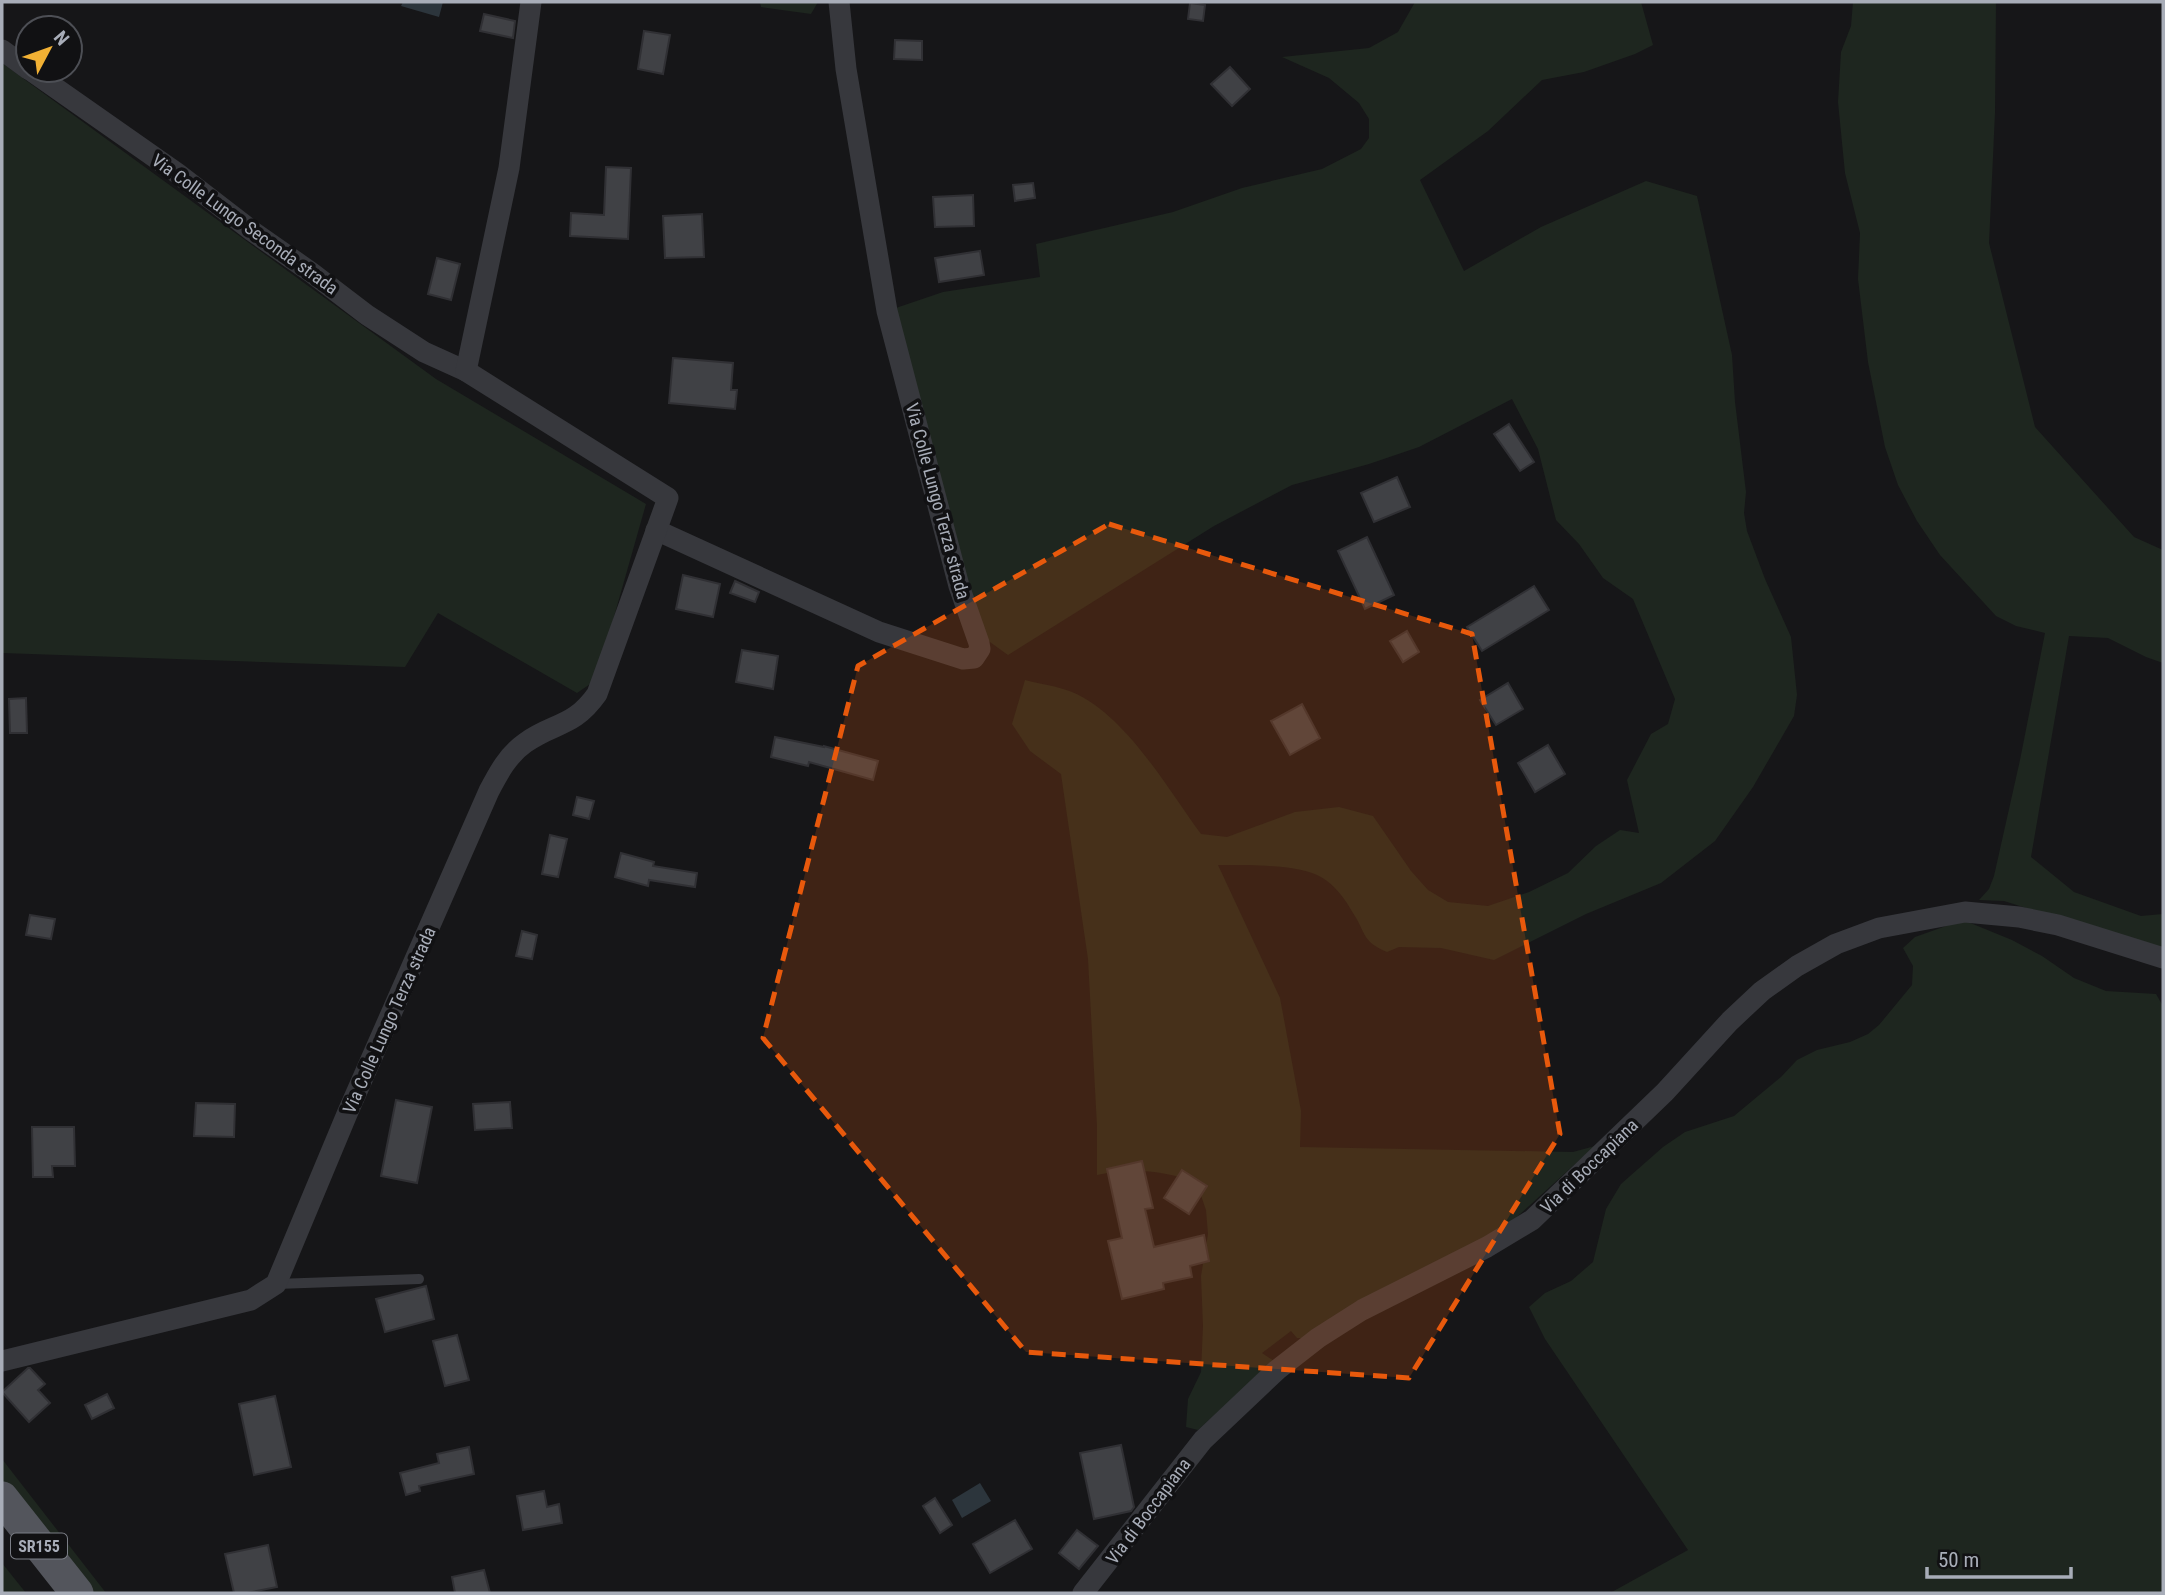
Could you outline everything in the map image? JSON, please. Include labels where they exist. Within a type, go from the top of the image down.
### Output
[{"type":"main road","name":"SR155","points":[[2,1498],[77,1593]]},
{"type":"street","points":[[466,371],[509,168],[531,2]]},
{"type":"street","name":"Via Colle Lungo Terza strada","points":[[656,530],[879,632],[963,659],[974,658],[978,654],[979,643],[959,586],[887,312],[846,69],[839,2]]},
{"type":"street","name":"Via Colle Lungo Seconda strada","points":[[50,84],[177,173],[367,315],[424,352],[466,371]]},
{"type":"street","name":"Via Colle Lungo Terza strada","points":[[276,1283],[489,791],[505,762],[515,751],[527,741],[566,724],[586,710],[597,694],[668,498],[466,371]]},
{"type":"street","name":"Via di Boccapiana","points":[[1083,1593],[1196,1448],[1237,1405],[1318,1338],[1362,1310],[1487,1247],[1532,1220],[1665,1092],[1730,1021],[1762,991],[1797,966],[1836,944],[1879,928],[1965,912],[2019,917],[2058,925],[2163,958]]},
{"type":"street","points":[[2,1361],[251,1300],[276,1283]]},
{"type":"lane","points":[[276,1283],[419,1279]]},
{"type":"highlighted area","points":[[1109,524],[1472,634],[1560,1134],[1409,1378],[1026,1352],[763,1038],[858,666]]},
{"type":"shaded area","points":[[403,2],[443,2],[439,17],[401,6]]},
{"type":"shaded area","points":[[760,2],[818,2],[811,14],[761,7]]},
{"type":"shaded area","points":[[1415,2],[1641,2],[1653,45],[1584,72],[1542,80],[1488,131],[1420,180],[1464,271],[1541,227],[1646,181],[1697,196],[1732,355],[1746,492],[1744,513],[1747,531],[1791,637],[1797,695],[1794,716],[1753,787],[1715,841],[1661,883],[1586,914],[1494,960],[1441,948],[1399,947],[1387,952],[1369,940],[1343,898],[1321,877],[1286,867],[1218,865],[1280,998],[1301,1111],[1300,1147],[1573,1152],[1595,1146],[1508,1225],[1304,1338],[1297,1338],[1291,1331],[1262,1353],[1274,1361],[1198,1430],[1186,1427],[1188,1399],[1201,1372],[1201,1276],[1208,1234],[1206,1210],[1196,1181],[1147,1171],[1097,1175],[1088,959],[1061,774],[1030,751],[1012,724],[1025,680],[1072,692],[1110,717],[1144,754],[1201,834],[1227,837],[1295,812],[1339,807],[1373,816],[1411,871],[1428,890],[1448,902],[1488,906],[1529,892],[1568,873],[1596,846],[1620,830],[1639,833],[1627,780],[1651,734],[1668,724],[1675,699],[1633,599],[1603,578],[1579,544],[1556,520],[1538,449],[1512,399],[1419,447],[1292,485],[1214,526],[1008,655],[976,632],[887,311],[943,292],[1040,277],[1036,244],[1173,212],[1242,188],[1322,169],[1361,149],[1369,138],[1369,119],[1359,103],[1329,78],[1282,57],[1369,48],[1398,32]]},
{"type":"shaded area","points":[[1853,2],[1996,2],[1995,113],[1989,243],[2035,427],[2134,537],[2163,550],[2163,663],[2108,638],[2069,636],[2031,857],[2074,892],[2141,916],[2163,914],[2163,952],[2004,901],[1979,900],[1989,889],[1994,876],[2045,633],[2016,626],[1996,616],[1940,555],[1917,521],[1898,485],[1885,447],[1868,362],[1858,279],[1860,233],[1845,173],[1838,102],[1841,52],[1851,26]]},
{"type":"shaded area","points":[[2,63],[14,72],[14,84],[31,84],[436,379],[646,504],[596,680],[577,693],[438,613],[405,667],[2,653]]},
{"type":"shaded area","points":[[1963,920],[2012,940],[2074,978],[2106,991],[2156,994],[2163,1006],[2163,1593],[1610,1593],[1688,1550],[1545,1339],[1529,1307],[1545,1293],[1571,1281],[1593,1262],[1606,1209],[1621,1184],[1663,1147],[1685,1132],[1734,1116],[1797,1060],[1817,1050],[1850,1042],[1868,1034],[1879,1025],[1912,985],[1913,966],[1903,948],[1915,937]]},
{"type":"shaded area","points":[[2,1459],[106,1593],[88,1593],[2,1483]]},
{"type":"shaded area","points":[[980,1483],[991,1501],[962,1518],[952,1500]]},
{"type":"shaded area","points":[[2,1563],[26,1593],[2,1593]]},
{"type":"building","points":[[1190,3],[1205,5],[1203,21],[1188,19]]},
{"type":"building","points":[[484,14],[515,21],[513,38],[480,31]]},
{"type":"building","points":[[644,31],[670,35],[663,74],[638,69]]},
{"type":"building","points":[[895,40],[922,41],[922,60],[894,59]]},
{"type":"building","points":[[1230,67],[1250,89],[1232,106],[1211,84]]},
{"type":"building","points":[[606,167],[631,168],[628,239],[570,236],[571,213],[604,215]]},
{"type":"building","points":[[1033,183],[1035,198],[1015,201],[1013,185]]},
{"type":"building","points":[[973,195],[974,226],[935,227],[933,197]]},
{"type":"building","points":[[702,214],[704,257],[665,258],[663,216]]},
{"type":"building","points":[[980,251],[984,275],[939,282],[935,258]]},
{"type":"building","points":[[437,258],[460,264],[451,300],[428,294]]},
{"type":"building","points":[[673,358],[733,363],[731,390],[737,390],[735,409],[669,403]]},
{"type":"building","points":[[1509,424],[1534,462],[1520,471],[1494,434]]},
{"type":"building","points":[[1397,477],[1410,507],[1374,522],[1361,493]]},
{"type":"building","points":[[1367,537],[1394,595],[1365,609],[1338,551]]},
{"type":"building","points":[[683,575],[720,584],[713,617],[676,609]]},
{"type":"building","points":[[735,581],[759,592],[755,602],[730,593]]},
{"type":"building","points":[[1534,586],[1549,610],[1482,651],[1467,627]]},
{"type":"building","points":[[1407,631],[1419,652],[1403,662],[1390,641]]},
{"type":"building","points":[[742,650],[778,656],[773,689],[736,682]]},
{"type":"building","points":[[1508,683],[1523,709],[1496,725],[1480,700]]},
{"type":"building","points":[[26,698],[27,733],[10,733],[9,699]]},
{"type":"building","points":[[1302,704],[1320,738],[1290,755],[1271,721]]},
{"type":"building","points":[[775,737],[824,746],[878,761],[873,780],[809,762],[808,766],[771,757]]},
{"type":"building","points":[[1548,745],[1565,774],[1535,792],[1518,763]]},
{"type":"building","points":[[577,797],[594,801],[589,819],[573,815]]},
{"type":"building","points":[[550,835],[567,839],[558,877],[542,874]]},
{"type":"building","points":[[621,853],[654,862],[653,866],[697,873],[695,887],[649,880],[648,886],[615,877]]},
{"type":"building","points":[[30,915],[55,919],[51,939],[26,935]]},
{"type":"building","points":[[522,931],[537,935],[532,959],[516,956]]},
{"type":"building","points":[[396,1100],[432,1107],[417,1183],[381,1176]]},
{"type":"building","points":[[510,1102],[512,1128],[475,1130],[473,1104]]},
{"type":"building","points":[[196,1103],[235,1104],[234,1137],[194,1136]]},
{"type":"building","points":[[32,1127],[74,1127],[75,1166],[52,1166],[53,1177],[33,1177]]},
{"type":"building","points":[[1142,1161],[1153,1208],[1145,1209],[1154,1247],[1204,1235],[1209,1261],[1190,1266],[1192,1277],[1163,1283],[1164,1289],[1122,1299],[1108,1241],[1122,1238],[1107,1169]]},
{"type":"building","points":[[1182,1170],[1207,1186],[1189,1214],[1164,1198]]},
{"type":"building","points":[[426,1286],[434,1319],[385,1332],[376,1299]]},
{"type":"building","points":[[457,1335],[469,1380],[445,1386],[433,1341]]},
{"type":"building","points":[[28,1368],[45,1384],[38,1390],[50,1403],[29,1422],[2,1392]]},
{"type":"building","points":[[107,1394],[114,1408],[92,1419],[85,1405]]},
{"type":"building","points":[[275,1396],[291,1467],[254,1475],[239,1404]]},
{"type":"building","points":[[1121,1445],[1134,1507],[1131,1511],[1094,1519],[1080,1453]]},
{"type":"building","points":[[469,1447],[474,1474],[419,1486],[420,1491],[406,1495],[400,1473],[439,1463],[437,1454]]},
{"type":"building","points":[[544,1491],[547,1507],[559,1504],[562,1523],[523,1530],[517,1496]]},
{"type":"building","points":[[935,1498],[952,1525],[940,1533],[923,1506]]},
{"type":"building","points":[[1015,1520],[1032,1549],[990,1573],[973,1544]]},
{"type":"building","points":[[1077,1530],[1098,1546],[1079,1569],[1059,1553]]},
{"type":"building","points":[[268,1545],[277,1587],[234,1593],[225,1554]]},
{"type":"building","points":[[484,1570],[490,1593],[455,1593],[452,1577]]}]
